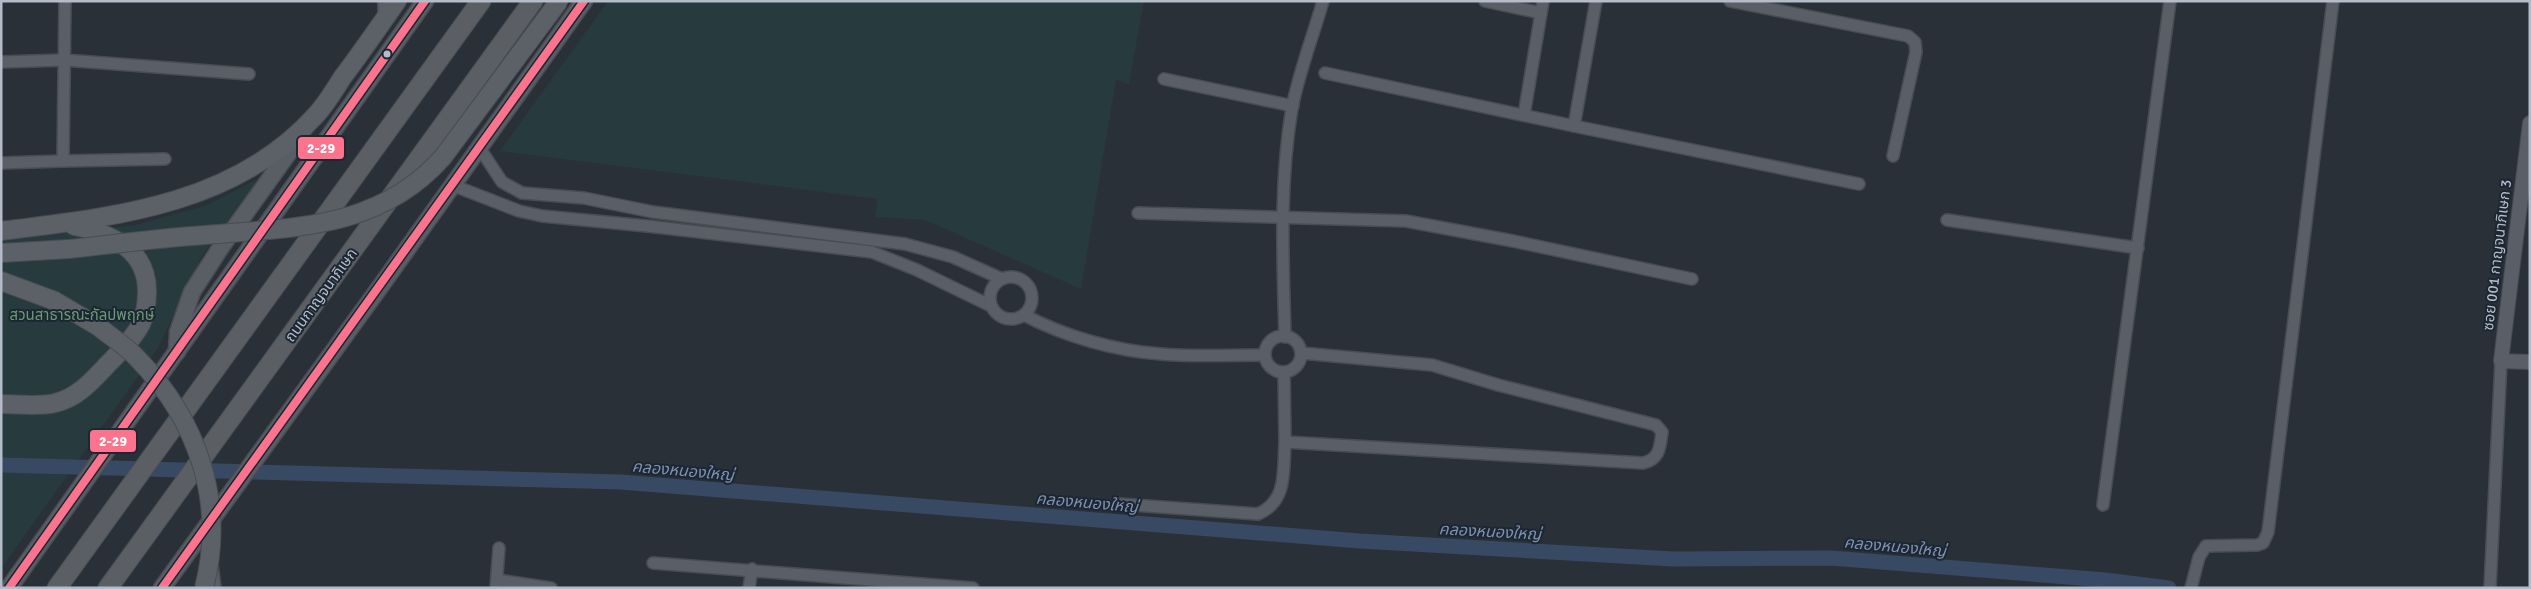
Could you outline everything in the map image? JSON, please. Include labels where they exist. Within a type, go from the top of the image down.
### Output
[{"type":"highway","points":[[57,588],[481,1]]},
{"type":"highway","name":"ถนนกาญจนาภิเษก","points":[[108,588],[533,1]]},
{"type":"main road","points":[[177,352],[178,332],[192,292],[221,247],[397,1]]},
{"type":"main road","points":[[10,588],[425,1]]},
{"type":"main road","points":[[1,253],[303,227],[354,216],[377,207],[405,192],[426,176],[443,157],[559,1]]},
{"type":"main road","points":[[164,587],[584,1]]},
{"type":"main road","points":[[1,231],[132,213],[183,199],[228,182],[257,166],[281,149],[317,115]]},
{"type":"main road","points":[[1,404],[54,403],[64,400],[91,382],[123,349],[140,326],[146,311],[147,280],[140,261],[125,244],[102,234],[62,224]]},
{"type":"main road","points":[[1,281],[56,301],[99,327],[136,357],[164,388],[186,424],[199,455],[208,490],[213,526],[211,558],[204,588]]},
{"type":"street","points":[[63,161],[65,1]]},
{"type":"street","points":[[384,1],[384,19]]},
{"type":"street","points":[[1285,337],[1282,218],[1284,167],[1293,106],[1323,1]]},
{"type":"street","points":[[1486,1],[1541,13]]},
{"type":"street","points":[[1524,115],[1543,1]]},
{"type":"street","points":[[1574,126],[1596,1]]},
{"type":"street","points":[[1730,1],[1908,36],[1915,42],[1916,52],[1893,156]]},
{"type":"street","points":[[2103,505],[2170,1]]},
{"type":"street","points":[[2192,584],[2199,557],[2206,546],[2257,546],[2263,543],[2268,532],[2333,1]]},
{"type":"street","points":[[1,62],[64,60],[249,74]]},
{"type":"street","points":[[1325,73],[1859,184]]},
{"type":"street","points":[[1164,79],[1293,106]]},
{"type":"street","name":"ซอย 001 กาญจนาภิเษก 3","points":[[2500,361],[2530,123]]},
{"type":"street","points":[[479,147],[502,182],[522,193],[584,198],[649,211],[868,238],[953,256],[1002,279]]},
{"type":"street","points":[[1,163],[165,159]]},
{"type":"street","points":[[452,185],[519,211],[542,216],[647,226],[867,252],[884,256],[991,306],[997,314],[1006,318],[1015,319],[1024,315],[1030,308],[1033,298],[1031,289],[1025,281],[1017,277],[1002,279],[992,287],[990,296],[991,306]]},
{"type":"street","points":[[647,226],[649,211]]},
{"type":"street","points":[[1138,213],[1406,221],[1513,241],[1692,279]]},
{"type":"street","points":[[1947,220],[2138,248]]},
{"type":"street","points":[[867,252],[868,238]]},
{"type":"street","points":[[1024,315],[1079,336],[1131,350],[1161,354],[1265,355]]},
{"type":"street","points":[[1279,337],[1285,337],[1296,342],[1301,353],[1298,364],[1290,371],[1278,372],[1269,366],[1265,355],[1268,343],[1279,337]]},
{"type":"street","points":[[1285,442],[1643,463],[1651,462],[1659,454],[1662,432],[1656,425],[1432,365],[1301,353]]},
{"type":"street","points":[[2490,588],[2500,361],[2530,362]]},
{"type":"street","points":[[1120,504],[1258,514],[1269,509],[1282,489],[1285,442],[1284,372]]},
{"type":"street","points":[[197,539],[208,548],[215,588]]},
{"type":"street","points":[[500,548],[497,584],[551,588]]},
{"type":"street","points":[[653,563],[752,569],[973,588]]},
{"type":"street","points":[[749,588],[752,569]]},
{"type":"green space","points":[[608,1],[1144,1],[1129,84],[1116,80],[1081,289],[925,220],[875,217],[878,199],[500,151]]},
{"type":"green space","name":"สวนสาธารณะกัลปพฤกษ์","points":[[258,179],[203,254],[158,348],[1,569],[1,240],[135,225],[205,206]]},
{"type":"waterway","name":"คลองหนองใหญ่","points":[[1,465],[620,482],[1360,541],[1673,559],[1831,558],[2105,580],[2169,588]]},
{"type":"transit line","name":"2-29","points":[[9,588],[425,1]]},
{"type":"transit line","name":"2-29","points":[[162,588],[584,1]]}]
